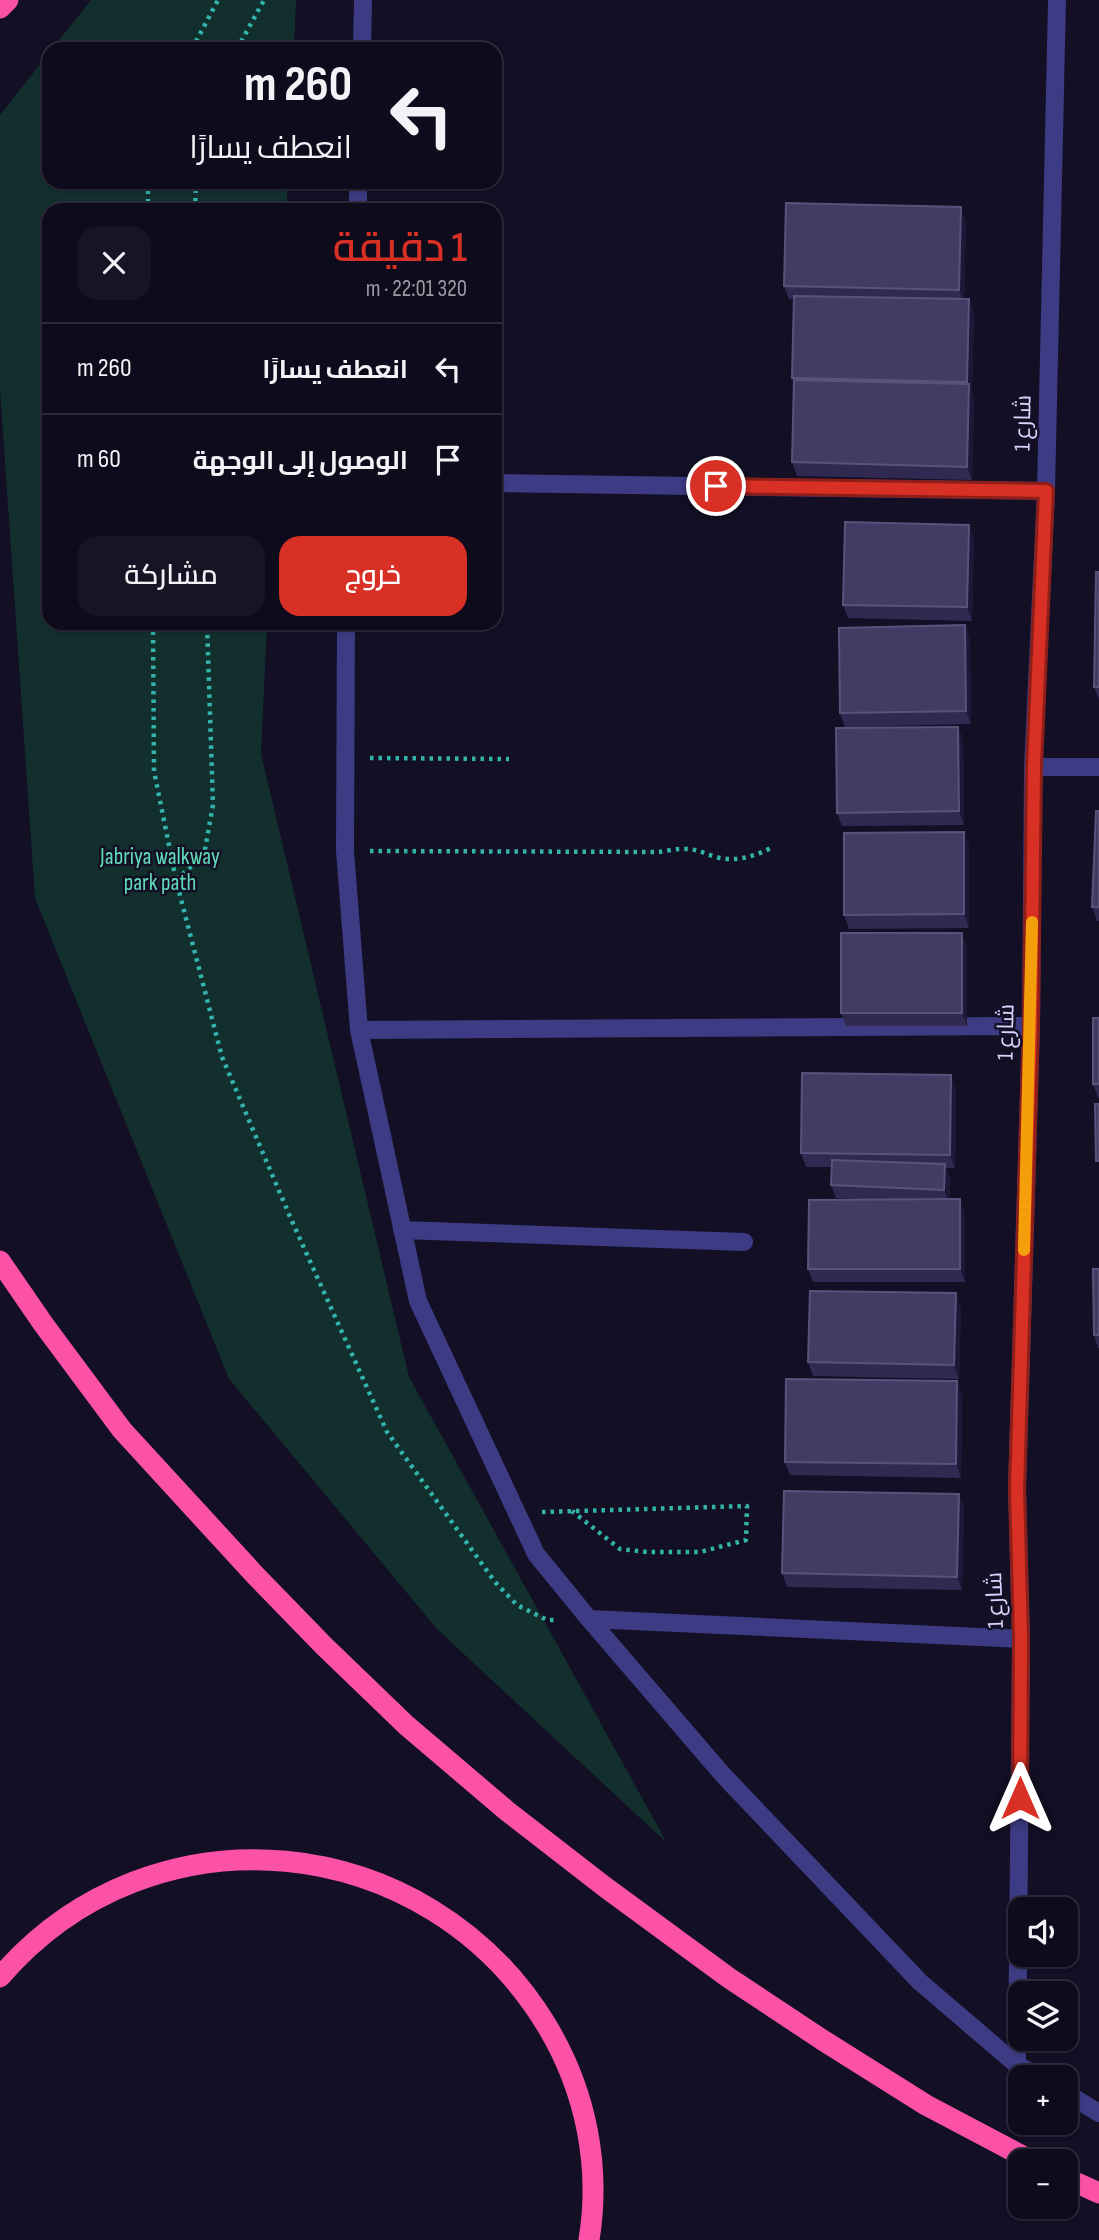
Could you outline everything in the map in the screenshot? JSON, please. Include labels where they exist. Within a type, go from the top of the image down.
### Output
[{"type":"highway","points":[[0,8],[8,0]]},
{"type":"highway","points":[[0,1261],[122,1430],[254,1575],[406,1725],[518,1819],[729,1978],[926,2105],[1009,2149]]},
{"type":"highway","points":[[0,1977],[54,1927],[81,1908],[111,1891],[166,1871],[217,1861],[272,1860],[333,1869],[388,1885],[416,1899],[476,1941],[521,1988],[556,2042],[569,2067],[588,2136],[594,2202],[589,2240]]},
{"type":"highway","points":[[1078,2183],[1099,2193]]},
{"type":"street","points":[[362,42],[363,0]]},
{"type":"street","name":"شارع 1","points":[[1017,2064],[1021,1639],[1017,1488],[1031,1026],[1034,767],[1046,491],[1057,0]]},
{"type":"street","points":[[502,483],[1046,491]]},
{"type":"street","points":[[346,630],[345,851],[359,1030],[418,1301],[536,1554],[724,1776],[920,1982],[1017,2064]]},
{"type":"street","points":[[1034,767],[1099,767]]},
{"type":"street","points":[[359,1030],[1031,1026]]},
{"type":"street","points":[[402,1230],[744,1242]]},
{"type":"street","points":[[589,1619],[1021,1639]]},
{"type":"street","points":[[1078,2100],[1099,2113]]},
{"type":"path","points":[[195,42],[218,0]]},
{"type":"path","points":[[241,42],[264,0]]},
{"type":"path","points":[[153,630],[154,771],[176,880],[222,1057],[291,1219],[387,1432],[495,1582],[517,1605],[547,1620],[589,1619]]},
{"type":"path","points":[[176,880],[204,856],[213,805],[207,630]]},
{"type":"path","points":[[345,758],[509,759]]},
{"type":"path","points":[[345,851],[659,852],[686,849],[700,850],[726,859],[738,859],[756,856],[771,848]]},
{"type":"path","points":[[517,1512],[747,1506],[746,1540],[700,1552],[620,1549],[572,1511]]},
{"type":"green space","points":[[91,0],[296,0],[294,42],[58,42]]},
{"type":"green space","name":"Jabriya walkway park path","points":[[42,62],[42,189],[288,189],[286,203],[42,203],[42,630],[267,630],[261,754],[409,1377],[667,1843],[437,1629],[229,1379],[35,898],[0,389],[0,115]]},
{"type":"building","points":[[786,203],[961,207],[959,290],[784,286]]},
{"type":"building","points":[[794,296],[969,299],[967,382],[792,378]]},
{"type":"building","points":[[794,380],[969,384],[967,467],[792,462]]},
{"type":"building","points":[[845,522],[969,525],[967,607],[843,605]]},
{"type":"building","points":[[1096,572],[1099,572],[1099,687],[1094,687]]},
{"type":"building","points":[[965,625],[966,711],[840,713],[839,628]]},
{"type":"building","points":[[958,727],[959,811],[837,813],[836,728]]},
{"type":"building","points":[[1096,811],[1099,811],[1099,907],[1092,907]]},
{"type":"building","points":[[964,832],[964,914],[844,915],[844,833]]},
{"type":"building","points":[[841,933],[962,933],[962,1013],[841,1013]]},
{"type":"building","points":[[1093,1018],[1099,1018],[1099,1084],[1093,1084]]},
{"type":"building","points":[[802,1073],[951,1075],[950,1155],[801,1153]]},
{"type":"building","points":[[1095,1104],[1099,1104],[1099,1161],[1096,1161]]},
{"type":"building","points":[[832,1160],[945,1164],[944,1190],[831,1185]]},
{"type":"building","points":[[960,1199],[960,1269],[808,1269],[809,1200]]},
{"type":"building","points":[[1093,1269],[1099,1269],[1099,1335],[1094,1335]]},
{"type":"building","points":[[810,1291],[956,1293],[954,1365],[808,1362]]},
{"type":"building","points":[[786,1379],[957,1381],[956,1464],[785,1462]]},
{"type":"building","points":[[784,1491],[959,1494],[957,1577],[782,1573]]},
{"type":"slow traffic","points":[[1024,1250],[1032,922]]},
{"type":"route","points":[[716,486],[1046,491],[1034,767],[1031,1026],[1017,1488],[1021,1639],[1020,1798]]}]
